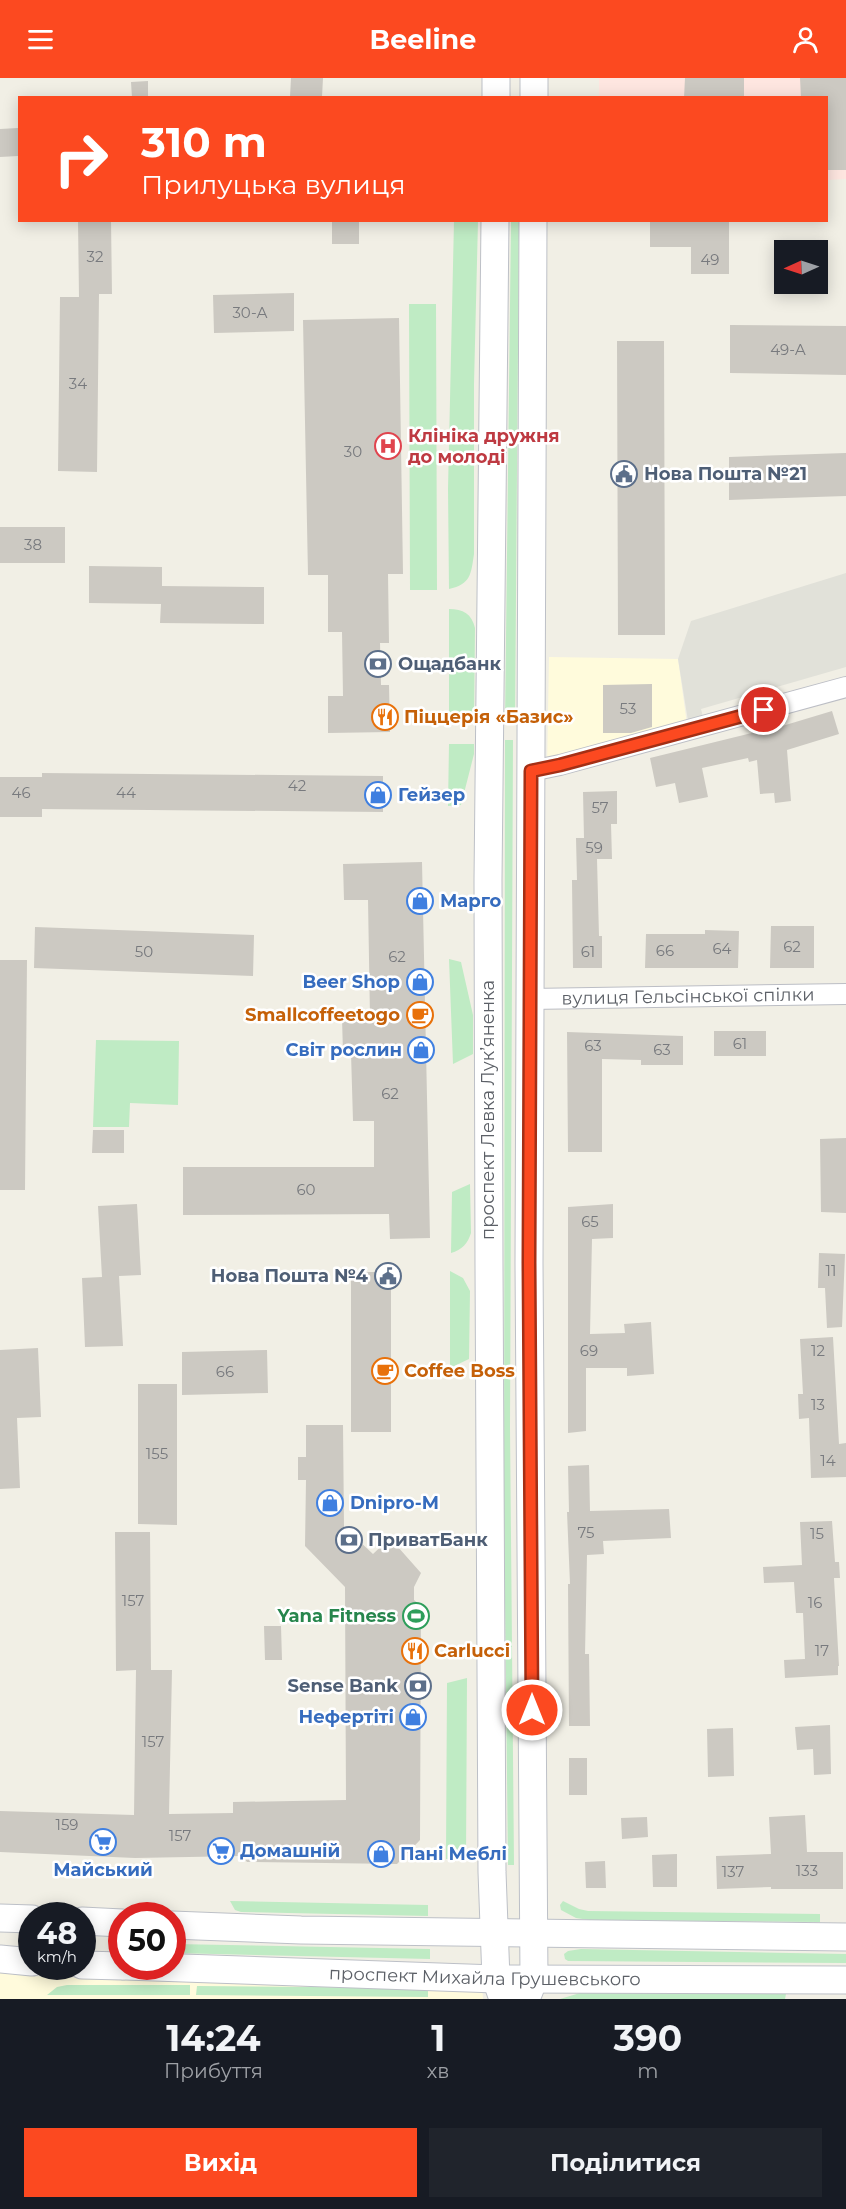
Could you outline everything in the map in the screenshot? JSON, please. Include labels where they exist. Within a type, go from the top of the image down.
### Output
[{"type":"main road","points":[[496,78],[496,96]]},
{"type":"main road","points":[[534,78],[534,96]]},
{"type":"main road","name":"проспект Левка Лукʼяненка","points":[[495,222],[488,880],[492,1872],[500,1989]]},
{"type":"main road","points":[[530,1989],[532,1503],[529,1263],[533,222]]},
{"type":"main road","points":[[0,1918],[18,1919]]},
{"type":"main road","points":[[186,1925],[532,1934],[846,1937]]},
{"type":"main road","points":[[0,1959],[18,1961]]},
{"type":"main road","name":"проспект Михайла Грушевського","points":[[186,1970],[500,1989],[846,1980]]},
{"type":"street","points":[[531,771],[846,687]]},
{"type":"street","name":"вулиця Гельсінської спілки","points":[[530,999],[846,994]]},
{"type":"shaded area","points":[[599,78],[846,78],[846,179],[828,180],[828,96],[599,96]]},
{"type":"shaded area","points":[[846,573],[846,667],[701,709],[703,717],[688,721],[678,659],[691,621]]},
{"type":"shaded area","points":[[549,657],[678,659],[687,724],[547,769]]},
{"type":"shaded area","points":[[0,1973],[18,1975],[18,1980],[96,1980],[96,1978],[108,1978],[108,1980],[482,1985],[483,1999],[0,1999]]},
{"type":"green space","points":[[454,222],[478,222],[474,384],[474,554],[469,577],[462,584],[449,589],[448,489]]},
{"type":"green space","points":[[511,222],[519,222],[515,722],[505,722]]},
{"type":"green space","points":[[409,304],[436,304],[437,590],[410,590]]},
{"type":"green space","points":[[449,609],[466,613],[472,619],[475,628],[474,724],[449,724]]},
{"type":"green space","points":[[505,740],[513,740],[510,1427],[514,1865],[508,1865],[504,1511]]},
{"type":"green space","points":[[449,744],[474,744],[474,754],[461,805],[448,806]]},
{"type":"green space","points":[[449,959],[461,962],[473,1015],[473,1054],[453,1064]]},
{"type":"green space","points":[[96,1040],[179,1041],[178,1105],[130,1103],[129,1127],[93,1127]]},
{"type":"green space","points":[[470,1184],[471,1233],[464,1246],[451,1253],[452,1192]]},
{"type":"green space","points":[[450,1271],[463,1278],[470,1291],[469,1359],[450,1368]]},
{"type":"green space","points":[[467,1678],[466,1860],[446,1859],[447,1683]]},
{"type":"green space","points":[[230,1901],[428,1905],[428,1916],[241,1912],[235,1910]]},
{"type":"green space","points":[[563,1901],[588,1911],[820,1914],[820,1922],[589,1920],[576,1918],[561,1910],[560,1905]]},
{"type":"green space","points":[[186,1944],[430,1949],[430,1959],[186,1953]]},
{"type":"green space","points":[[581,1949],[846,1954],[846,1963],[568,1961],[565,1959],[564,1954],[568,1951]]},
{"type":"green space","points":[[67,1985],[190,1985],[190,1995],[47,1995],[57,1987]]},
{"type":"green space","points":[[197,1986],[428,1988],[428,1997],[196,1995]]},
{"type":"green space","points":[[580,1993],[786,1994],[785,1999],[560,1999]]},
{"type":"building","points":[[291,78],[323,78],[322,96],[290,96]]},
{"type":"building","points":[[685,78],[744,78],[744,96],[684,96]]},
{"type":"building","points":[[800,78],[846,78],[846,170],[828,170],[828,96],[801,96]]},
{"type":"building","points":[[148,81],[148,96],[132,96],[131,82]]},
{"type":"building","points":[[18,128],[18,156],[0,157],[0,129]]},
{"type":"building","points":[[78,222],[111,222],[112,294],[99,294],[97,472],[58,471],[60,297],[79,297]]},
{"type":"building","points":[[332,222],[359,222],[359,244],[332,244]]},
{"type":"building","points":[[650,222],[729,222],[729,274],[691,274],[691,247],[650,247]]},
{"type":"building","points":[[294,293],[294,331],[214,333],[213,295]]},
{"type":"building","points":[[399,318],[403,574],[388,574],[389,643],[380,643],[381,685],[389,685],[390,732],[328,733],[328,696],[343,696],[342,632],[328,632],[328,575],[308,575],[303,320]]},
{"type":"building","points":[[730,325],[846,326],[846,375],[730,373]]},
{"type":"building","points":[[617,341],[664,341],[665,635],[618,635]]},
{"type":"building","points":[[846,453],[846,496],[729,500],[729,457]]},
{"type":"building","points":[[0,527],[65,527],[65,563],[0,563]]},
{"type":"building","points":[[89,566],[162,567],[162,586],[264,587],[264,624],[160,623],[161,604],[89,603]]},
{"type":"building","points":[[652,684],[652,727],[631,733],[603,733],[603,685]]},
{"type":"building","points":[[832,711],[839,734],[787,750],[791,801],[775,803],[774,793],[760,794],[757,760],[749,762],[748,758],[702,768],[708,797],[679,803],[675,783],[656,787],[650,758],[769,730]]},
{"type":"building","points":[[42,773],[383,776],[383,812],[42,809],[42,817],[0,817],[0,777],[42,777]]},
{"type":"building","points":[[617,791],[617,824],[611,824],[612,859],[597,859],[602,968],[573,968],[572,880],[577,880],[576,838],[584,838],[583,792]]},
{"type":"building","points":[[422,862],[430,1238],[390,1239],[389,1214],[183,1215],[183,1167],[374,1167],[374,1121],[353,1121],[351,1053],[343,1053],[342,1018],[370,1017],[368,900],[344,900],[343,864]]},
{"type":"building","points":[[771,926],[814,926],[814,968],[770,968]]},
{"type":"building","points":[[35,927],[254,935],[253,976],[34,968]]},
{"type":"building","points":[[705,930],[739,931],[738,968],[645,968],[646,934],[705,934]]},
{"type":"building","points":[[0,960],[27,960],[25,1190],[0,1190]]},
{"type":"building","points":[[714,1031],[766,1031],[766,1056],[714,1056]]},
{"type":"building","points":[[567,1032],[683,1036],[683,1065],[641,1065],[641,1060],[602,1059],[602,1152],[568,1152]]},
{"type":"building","points":[[93,1130],[124,1130],[124,1153],[92,1153]]},
{"type":"building","points":[[846,1138],[846,1213],[821,1212],[820,1139]]},
{"type":"building","points":[[137,1204],[141,1275],[119,1276],[123,1346],[85,1347],[82,1278],[102,1277],[98,1206]]},
{"type":"building","points":[[613,1204],[613,1238],[592,1239],[590,1334],[625,1333],[624,1324],[651,1322],[654,1374],[627,1376],[627,1368],[586,1368],[586,1431],[568,1433],[568,1207]]},
{"type":"building","points":[[819,1253],[845,1254],[842,1327],[827,1328],[825,1288],[818,1288]]},
{"type":"building","points":[[351,1272],[391,1272],[391,1432],[351,1432]]},
{"type":"building","points":[[833,1337],[839,1444],[846,1443],[846,1477],[811,1478],[809,1418],[799,1419],[798,1394],[803,1394],[800,1339]]},
{"type":"building","points":[[38,1348],[41,1417],[17,1418],[20,1488],[0,1489],[0,1350]]},
{"type":"building","points":[[267,1350],[268,1393],[182,1395],[182,1352]]},
{"type":"building","points":[[138,1384],[177,1384],[177,1525],[138,1524]]},
{"type":"building","points":[[306,1425],[343,1425],[344,1527],[373,1554],[390,1538],[421,1573],[414,1587],[414,1600],[421,1606],[420,1840],[397,1864],[247,1862],[242,1856],[135,1858],[0,1852],[0,1811],[134,1815],[136,1670],[116,1671],[115,1532],[150,1532],[151,1670],[172,1670],[169,1814],[233,1813],[233,1802],[346,1800],[345,1587],[305,1546],[306,1480],[298,1480],[298,1457],[306,1457]]},
{"type":"building","points":[[589,1465],[590,1511],[669,1509],[671,1538],[603,1541],[604,1554],[587,1555],[585,1654],[589,1654],[590,1726],[569,1726],[568,1466]]},
{"type":"building","points":[[832,1521],[835,1562],[839,1562],[840,1578],[834,1578],[838,1675],[785,1678],[784,1660],[805,1659],[803,1613],[796,1613],[794,1582],[764,1583],[763,1567],[802,1565],[800,1522]]},
{"type":"building","points":[[264,1626],[281,1626],[282,1660],[265,1660]]},
{"type":"building","points":[[830,1725],[831,1774],[814,1775],[813,1749],[797,1750],[795,1727]]},
{"type":"building","points":[[733,1728],[734,1776],[708,1777],[707,1729]]},
{"type":"building","points":[[569,1758],[587,1758],[587,1795],[569,1795]]},
{"type":"building","points":[[805,1815],[807,1852],[843,1852],[843,1889],[771,1889],[771,1887],[717,1889],[716,1856],[771,1854],[769,1817]]},
{"type":"building","points":[[647,1817],[648,1837],[622,1839],[621,1818]]},
{"type":"building","points":[[677,1854],[677,1887],[653,1887],[652,1855]]},
{"type":"building","points":[[605,1861],[606,1888],[586,1888],[585,1862]]},
{"type":"place","name":"Клініка дружня до молоді","points":[[388,446]]},
{"type":"place","name":"Нова Пошта №21","points":[[624,474]]},
{"type":"place","name":"Ощадбанк","points":[[378,664]]},
{"type":"place","name":"Піццерія «Базис»","points":[[385,717]]},
{"type":"place","name":"Гейзер","points":[[378,795]]},
{"type":"place","name":"Марго","points":[[420,901]]},
{"type":"place","name":"Beer Shop","points":[[420,982]]},
{"type":"place","name":"Smallcoffeetogo","points":[[420,1015]]},
{"type":"place","name":"Світ рослин","points":[[421,1050]]},
{"type":"place","name":"Нова Пошта №4","points":[[388,1276]]},
{"type":"place","name":"Coffee Boss","points":[[385,1371]]},
{"type":"place","name":"Dnipro-M","points":[[330,1503]]},
{"type":"place","name":"ПриватБанк","points":[[349,1540]]},
{"type":"place","name":"Yana Fitness","points":[[416,1616]]},
{"type":"place","name":"Carlucci","points":[[415,1651]]},
{"type":"place","name":"Sense Bank","points":[[418,1686]]},
{"type":"place","name":"Нефертіті","points":[[413,1717]]},
{"type":"place","name":"Майський","points":[[103,1842]]},
{"type":"place","name":"Домашній","points":[[221,1851]]},
{"type":"place","name":"Пані Меблі","points":[[381,1854]]},
{"type":"route","points":[[532,1710],[529,1263],[531,771],[764,710]]}]
